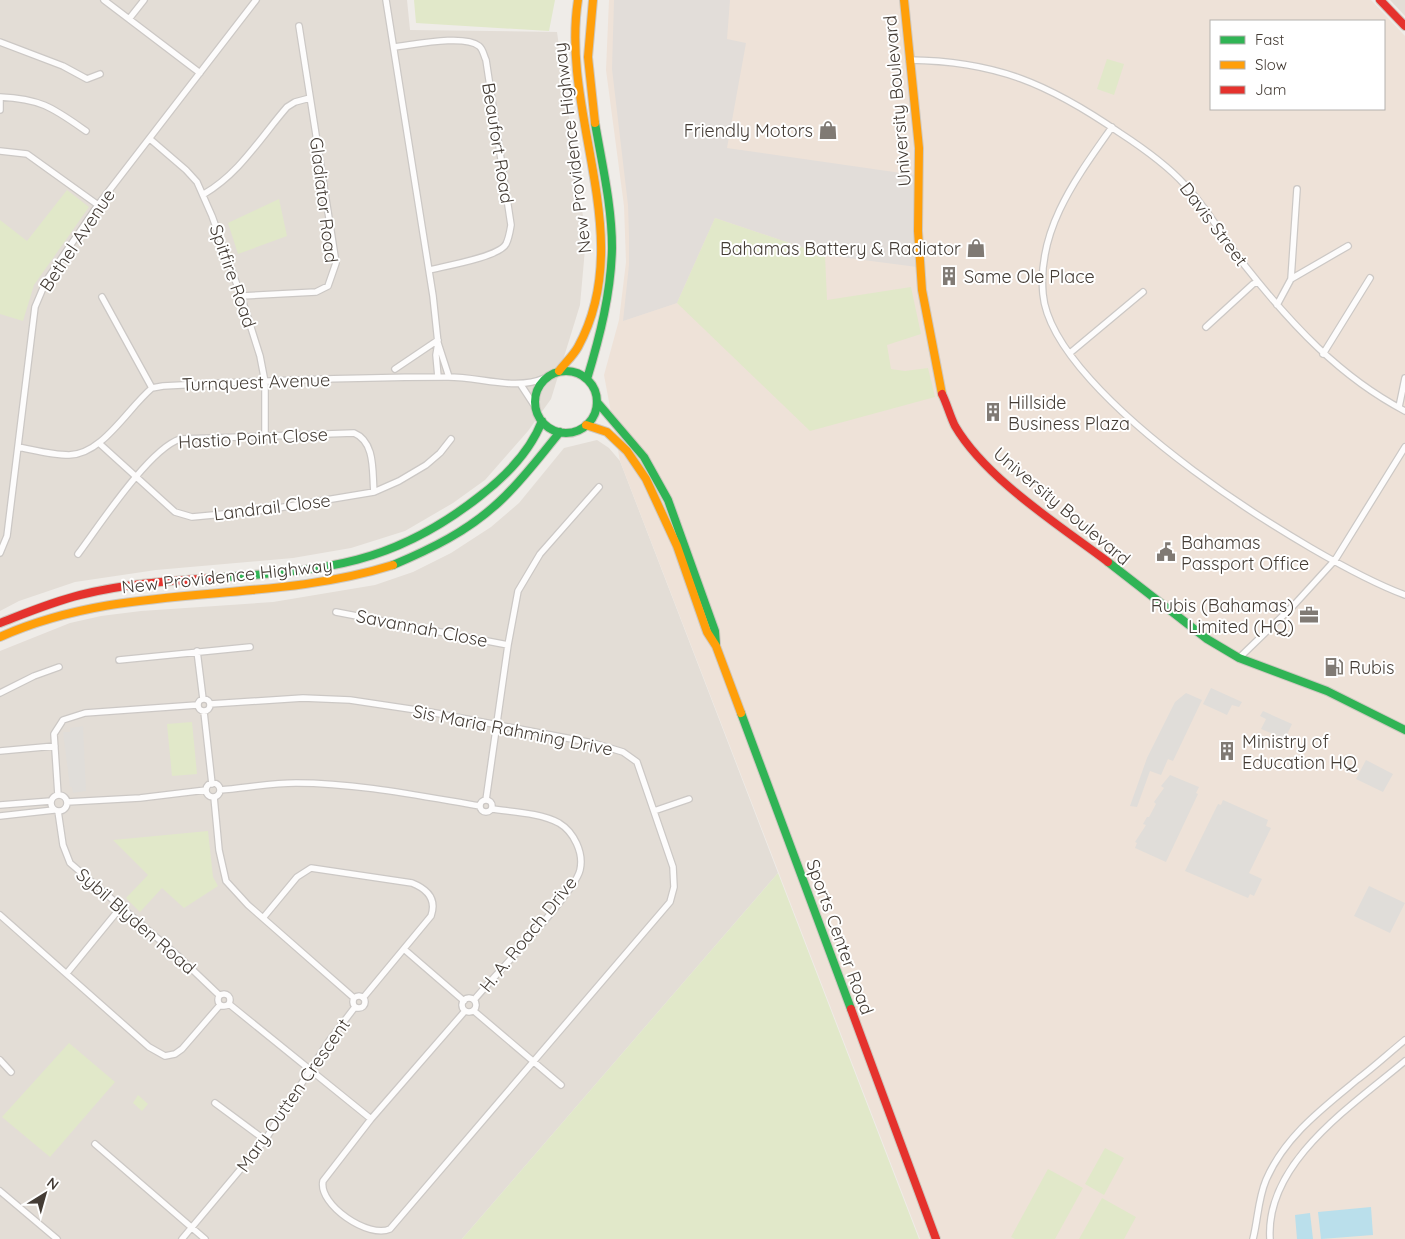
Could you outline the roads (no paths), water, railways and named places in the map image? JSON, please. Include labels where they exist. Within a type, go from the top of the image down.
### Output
[{"type":"main road","name":"New Providence Highway","points":[[559,371],[575,355],[589,323],[600,264],[596,194],[574,63],[573,24],[578,0]]},
{"type":"main road","name":"New Providence Highway","points":[[587,379],[605,320],[612,251],[610,211],[590,85],[589,29],[593,0]]},
{"type":"main road","name":"University Boulevard","points":[[904,0],[919,148],[918,231],[922,290],[942,393],[955,425],[971,448],[1010,487],[1176,617],[1239,658],[1327,691],[1366,708],[1405,730]]},
{"type":"main road","points":[[1380,0],[1405,26]]},
{"type":"main road","points":[[559,371],[575,372],[587,379],[595,390],[597,402],[594,415],[586,425],[574,432],[560,432],[542,421],[536,408],[537,392],[546,378],[559,371]]},
{"type":"main road","name":"Sports Center Road","points":[[597,402],[644,457],[668,500],[715,631],[716,646]]},
{"type":"main road","name":"New Providence Highway","points":[[0,623],[52,603],[94,592],[292,572],[341,565],[372,557],[430,531],[470,505],[513,466],[537,436],[542,421]]},
{"type":"main road","name":"Sports Center Road","points":[[586,425],[600,428],[616,439],[631,456],[650,484],[707,632],[716,646],[936,1239]]},
{"type":"main road","name":"New Providence Highway","points":[[0,637],[59,613],[93,605],[139,598],[294,587],[380,570],[413,557],[471,524],[512,488],[560,432]]},
{"type":"street","points":[[104,0],[200,74]]},
{"type":"street","points":[[129,19],[144,0]]},
{"type":"street","name":"Bethel Avenue","points":[[0,553],[7,536],[35,307],[46,281],[98,205],[256,0]]},
{"type":"street","points":[[386,0],[429,270],[438,342],[448,377]]},
{"type":"street","name":"Gladiator Road","points":[[241,296],[316,292],[328,286],[336,263],[299,26]]},
{"type":"street","name":"Beaufort Road","points":[[394,47],[458,40],[481,47],[486,60],[511,225],[509,235],[506,246],[495,253],[429,270]]},
{"type":"street","points":[[0,42],[68,68],[87,79],[100,74]]},
{"type":"street","name":"Davis Street","points":[[909,60],[948,61],[1000,71],[1056,93],[1112,127],[1165,166],[1185,184],[1258,282],[1323,354],[1357,382],[1405,411]]},
{"type":"street","points":[[0,110],[0,97],[37,101],[86,131]]},
{"type":"street","points":[[204,194],[236,172],[287,107],[295,102],[310,98]]},
{"type":"street","points":[[1112,127],[1065,197],[1056,215],[1047,248],[1043,294],[1047,313],[1057,334],[1070,354],[1116,406],[1160,445],[1224,493],[1272,524],[1387,588],[1405,595]]},
{"type":"street","name":"Spitfire Road","points":[[150,139],[186,170],[204,194],[241,296],[265,382],[265,436]]},
{"type":"street","points":[[0,151],[26,154],[98,205]]},
{"type":"street","points":[[1277,305],[1291,278],[1297,189]]},
{"type":"street","points":[[1291,278],[1348,246]]},
{"type":"street","points":[[1323,354],[1370,278]]},
{"type":"street","points":[[1206,327],[1252,284],[1258,282]]},
{"type":"street","points":[[1070,354],[1143,292]]},
{"type":"street","points":[[18,447],[69,455],[88,451],[100,444],[152,388],[102,296]]},
{"type":"street","points":[[394,369],[438,342]]},
{"type":"street","points":[[438,342],[436,355],[438,377]]},
{"type":"street","name":"Turnquest Avenue","points":[[152,388],[265,382],[438,377],[496,380],[521,385]]},
{"type":"street","points":[[536,408],[521,385],[546,378]]},
{"type":"street","points":[[1399,408],[1405,378]]},
{"type":"street","name":"Hastio Point Close","points":[[78,554],[138,476],[166,445],[175,441],[354,433],[359,435],[367,444],[374,492]]},
{"type":"street","name":"Landrail Close","points":[[100,444],[138,476],[175,512],[192,517],[266,510],[374,492],[400,481],[426,465],[440,454],[451,439]]},
{"type":"street","points":[[1239,658],[1294,605],[1335,560],[1405,446]]},
{"type":"street","points":[[486,800],[508,645],[518,590],[531,566],[599,487]]},
{"type":"street","name":"Savannah Close","points":[[336,612],[508,645]]},
{"type":"street","points":[[119,660],[250,647]]},
{"type":"street","points":[[197,651],[203,699]]},
{"type":"street","points":[[0,693],[34,676],[59,667]]},
{"type":"street","name":"Sis Maria Rahming Drive","points":[[210,704],[326,698],[384,705],[568,738],[623,752],[640,767],[673,867],[674,887],[670,902],[390,1229],[376,1234],[364,1231],[334,1208],[327,1201],[322,1188],[326,1176],[371,1119]]},
{"type":"street","points":[[203,699],[208,700],[210,704],[209,708],[204,712]]},
{"type":"street","points":[[58,795],[54,746],[56,728],[60,723],[72,716],[197,705],[203,699]]},
{"type":"street","points":[[197,705],[199,710],[204,712]]},
{"type":"street","points":[[204,712],[212,784]]},
{"type":"street","points":[[0,751],[54,746]]},
{"type":"street","points":[[354,998],[263,918],[226,881],[219,850],[214,797],[220,790],[295,783],[387,792],[480,806],[484,812],[488,812],[492,809],[491,803],[486,800]]},
{"type":"street","points":[[67,802],[140,798],[206,790],[212,784]]},
{"type":"street","points":[[212,784],[216,785],[220,790]]},
{"type":"street","points":[[206,790],[208,795],[214,797]]},
{"type":"street","points":[[0,805],[51,800],[58,795]]},
{"type":"street","points":[[58,795],[64,797],[67,802]]},
{"type":"street","points":[[654,811],[689,799]]},
{"type":"street","points":[[51,800],[56,810]]},
{"type":"street","points":[[480,806],[481,802],[486,800]]},
{"type":"street","points":[[0,816],[64,809],[67,802]]},
{"type":"street","name":"H. A. Roach Drive","points":[[474,1000],[567,893],[580,869],[581,856],[577,845],[561,824],[548,819],[492,809]]},
{"type":"street","name":"Sybil Blyden Road","points":[[56,810],[63,845],[70,863],[219,995],[226,994],[229,996],[229,1004],[371,1119]]},
{"type":"street","points":[[263,918],[297,877],[311,868],[412,884],[426,890],[434,907],[428,921],[363,998],[364,1006],[360,1008],[355,1007],[352,1002],[354,998]]},
{"type":"street","points":[[67,973],[121,908]]},
{"type":"street","points":[[0,915],[144,1043],[164,1056],[175,1054],[182,1049],[220,1005]]},
{"type":"street","points":[[405,950],[464,1001]]},
{"type":"street","points":[[219,995],[218,1002],[220,1005]]},
{"type":"street","points":[[354,998],[358,996],[363,998]]},
{"type":"street","points":[[465,1011],[462,1005],[469,998],[474,1000],[476,1005],[474,1011]]},
{"type":"street","points":[[220,1005],[229,1004]]},
{"type":"street","name":"Mary Outten Crescent","points":[[182,1239],[265,1140],[329,1041],[355,1007]]},
{"type":"street","points":[[371,1119],[465,1011],[474,1011],[561,1085]]},
{"type":"street","points":[[1253,1239],[1259,1201],[1266,1180],[1289,1142],[1318,1112],[1405,1040]]},
{"type":"street","points":[[0,1060],[11,1072]]},
{"type":"street","points":[[1270,1239],[1271,1221],[1277,1197],[1285,1178],[1298,1158],[1320,1134],[1405,1061]]},
{"type":"street","points":[[215,1103],[265,1140]]},
{"type":"street","points":[[95,1144],[205,1239]]},
{"type":"street","points":[[0,1191],[57,1239]]},
{"type":"water","points":[[1371,1207],[1373,1235],[1321,1239],[1318,1212]]},
{"type":"water","points":[[1310,1213],[1313,1239],[1297,1239],[1295,1215]]},
{"type":"place","name":"Friendly Motors","points":[[828,130]]},
{"type":"place","name":"Bahamas Battery & Radiator","points":[[976,248]]},
{"type":"place","name":"Same Ole Place","points":[[949,276]]},
{"type":"place","name":"Hillside Business Plaza","points":[[993,412]]},
{"type":"place","name":"Bahamas Passport Office","points":[[1166,552]]},
{"type":"place","name":"Rubis (Bahamas) Limited (HQ)","points":[[1309,615]]},
{"type":"place","name":"Rubis","points":[[1334,667]]},
{"type":"place","name":"Ministry of Education HQ","points":[[1227,751]]}]
